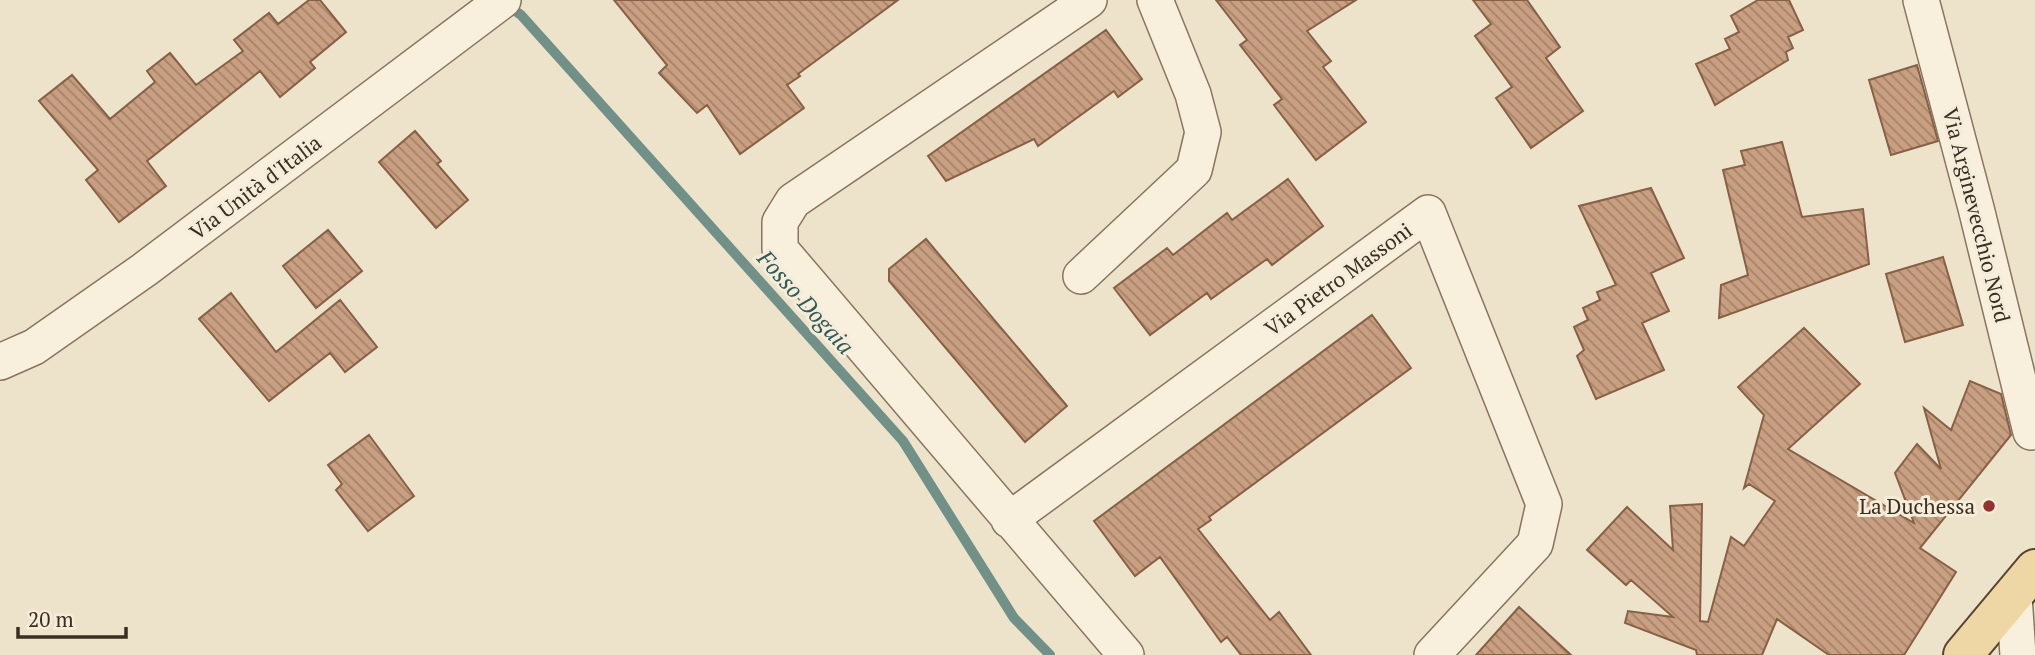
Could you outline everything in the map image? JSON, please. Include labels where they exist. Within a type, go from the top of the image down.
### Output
[{"type":"main road","points":[[1963,655],[2024,583]]},
{"type":"street","points":[[1089,0],[793,201],[780,222],[780,248],[1126,655]]},
{"type":"street","points":[[1082,276],[1194,170],[1203,132],[1193,94],[1155,0]]},
{"type":"street","name":"Via Arginevecchio Nord","points":[[1920,0],[1976,208],[2031,432]]},
{"type":"street","name":"Via Unità d'Italia","points":[[0,362],[34,347],[145,270],[494,7]]},
{"type":"street","name":"Via Pietro Massoni","points":[[1009,520],[1429,213],[1544,504],[1535,544],[1432,655]]},
{"type":"street","points":[[2018,655],[2024,583]]},
{"type":"building","points":[[309,0],[320,0],[346,32],[310,62],[315,68],[280,97],[260,71],[147,161],[166,186],[119,222],[86,180],[98,170],[39,101],[72,75],[110,119],[155,82],[147,71],[170,53],[196,85],[243,51],[234,40],[269,13],[278,24]]},
{"type":"building","points":[[614,0],[898,0],[798,74],[800,76],[787,85],[804,108],[740,154],[707,105],[697,113],[659,73],[667,65]]},
{"type":"building","points":[[1216,0],[1356,0],[1307,31],[1331,61],[1323,67],[1366,122],[1316,160],[1274,105],[1282,99],[1240,45],[1247,40]]},
{"type":"building","points":[[1473,0],[1527,0],[1560,47],[1546,58],[1583,111],[1531,148],[1496,98],[1512,87],[1475,36],[1491,24]]},
{"type":"building","points":[[1758,0],[1789,0],[1803,30],[1788,37],[1793,48],[1786,52],[1788,60],[1715,105],[1696,64],[1730,49],[1725,39],[1739,32],[1731,16]]},
{"type":"building","points":[[1106,30],[1142,79],[1118,97],[1114,91],[1038,146],[1034,139],[946,181],[928,156]]},
{"type":"building","points":[[1917,65],[1938,141],[1891,155],[1869,80]]},
{"type":"building","points":[[415,131],[441,161],[437,164],[468,200],[436,228],[379,162]]},
{"type":"building","points":[[1782,142],[1802,217],[1863,209],[1869,264],[1719,318],[1721,285],[1748,275],[1723,170],[1745,165],[1741,151]]},
{"type":"building","points":[[1288,179],[1323,226],[1272,265],[1267,259],[1211,299],[1207,293],[1150,335],[1114,288],[1167,248],[1173,255],[1227,213],[1232,220]]},
{"type":"building","points":[[1651,188],[1684,258],[1651,273],[1669,311],[1642,323],[1664,370],[1596,399],[1577,356],[1584,350],[1574,327],[1588,320],[1583,308],[1600,300],[1597,292],[1616,285],[1579,206]]},
{"type":"building","points":[[328,230],[362,271],[316,308],[283,266]]},
{"type":"building","points":[[926,239],[1067,406],[1025,442],[889,281],[889,269]]},
{"type":"building","points":[[1943,257],[1963,325],[1905,342],[1886,274]]},
{"type":"building","points":[[231,293],[276,352],[340,300],[377,347],[345,372],[330,353],[269,401],[199,319]]},
{"type":"building","points":[[1372,315],[1411,368],[1209,517],[1211,520],[1198,529],[1270,620],[1279,612],[1311,655],[1241,655],[1227,637],[1221,642],[1160,557],[1135,576],[1094,521]]},
{"type":"building","points":[[1804,328],[1860,384],[1788,449],[1914,523],[1895,473],[1917,444],[1941,469],[1924,408],[1951,430],[1970,381],[2001,394],[2011,435],[1920,548],[1956,572],[1904,655],[1829,655],[1777,619],[1762,655],[1697,655],[1696,650],[1625,623],[1628,611],[1673,617],[1631,580],[1626,585],[1587,550],[1627,507],[1673,550],[1670,506],[1702,504],[1700,621],[1708,622],[1731,537],[1744,546],[1775,501],[1749,484],[1744,488],[1764,415],[1738,387]]},
{"type":"building","points":[[369,435],[414,496],[368,531],[336,490],[342,484],[328,465]]},
{"type":"building","points":[[1519,607],[1571,655],[1476,655]]},
{"type":"waterway","name":"Fosso Dogaia","points":[[506,4],[521,15],[903,441],[1014,618],[1050,655]]},
{"type":"place","name":"La Duchessa","points":[[1989,506]]}]
